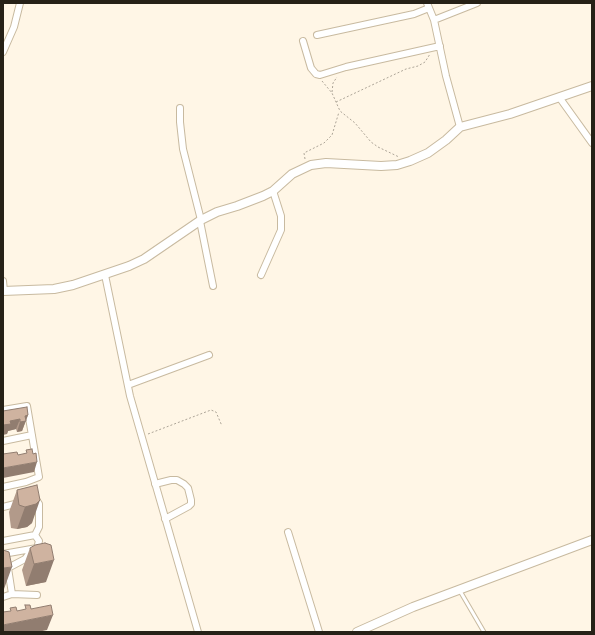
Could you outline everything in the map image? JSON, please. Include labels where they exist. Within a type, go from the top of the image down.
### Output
[{"type":"main road","points":[[4,291],[54,289],[74,285],[105,275],[144,259],[201,220],[217,212],[238,206],[273,191],[292,174],[307,166],[326,163],[381,166],[408,162],[428,153],[446,140],[460,127],[510,114],[592,86]]},
{"type":"main road","points":[[357,632],[413,607],[592,540]]},
{"type":"street","points":[[3,52],[14,27],[20,3]]},
{"type":"street","points":[[434,20],[477,3]]},
{"type":"street","points":[[317,35],[414,14],[428,5],[434,20],[438,47],[460,127]]},
{"type":"street","points":[[303,41],[311,68],[316,74],[320,75],[346,67],[438,47]]},
{"type":"street","points":[[559,97],[592,143]]},
{"type":"street","points":[[180,108],[183,149],[201,220],[213,286]]},
{"type":"street","points":[[261,275],[281,230],[282,216],[273,191]]},
{"type":"street","points":[[105,275],[128,385],[141,436],[198,632]]},
{"type":"street","points":[[3,282],[4,291]]},
{"type":"street","points":[[128,385],[209,355]]},
{"type":"street","points":[[3,410],[27,406],[32,435],[33,454],[39,477],[26,482],[3,487]]},
{"type":"street","points":[[3,441],[32,435]]},
{"type":"street","points":[[155,484],[177,480],[188,488],[192,500],[189,506],[165,519]]},
{"type":"street","points":[[3,506],[34,500],[39,504],[39,527],[36,535],[39,541],[37,548],[3,554]]},
{"type":"street","points":[[288,532],[319,632]]},
{"type":"street","points":[[3,541],[36,535]]},
{"type":"street","points":[[12,594],[6,568],[25,559],[33,548]]},
{"type":"street","points":[[3,598],[12,594],[37,595]]},
{"type":"lane","points":[[459,589],[484,632]]},
{"type":"path","points":[[336,103],[406,69],[418,66],[424,62],[438,47]]},
{"type":"path","points":[[332,93],[333,83],[346,67]]},
{"type":"path","points":[[316,74],[332,93],[340,111],[355,123],[371,142],[408,162]]},
{"type":"path","points":[[307,166],[304,153],[324,143],[332,135],[340,111]]},
{"type":"path","points":[[141,436],[211,410],[216,412],[222,426]]},
{"type":"building","points":[[27,407],[28,415],[25,416],[26,421],[20,422],[20,419],[10,421],[11,424],[3,425],[3,411]]},
{"type":"building","points":[[32,449],[33,454],[36,453],[37,462],[3,468],[3,454],[17,452],[18,455],[27,453],[26,450]]},
{"type":"building","points":[[37,485],[40,500],[36,504],[25,507],[19,505],[17,490]]},
{"type":"building","points":[[45,543],[51,545],[54,560],[34,564],[30,548],[35,545]]},
{"type":"building","points":[[3,550],[9,552],[12,567],[3,568]]},
{"type":"building","points":[[25,605],[30,605],[31,609],[51,605],[53,615],[3,625],[3,612],[11,611],[10,608],[16,607],[17,611],[26,609]]}]
